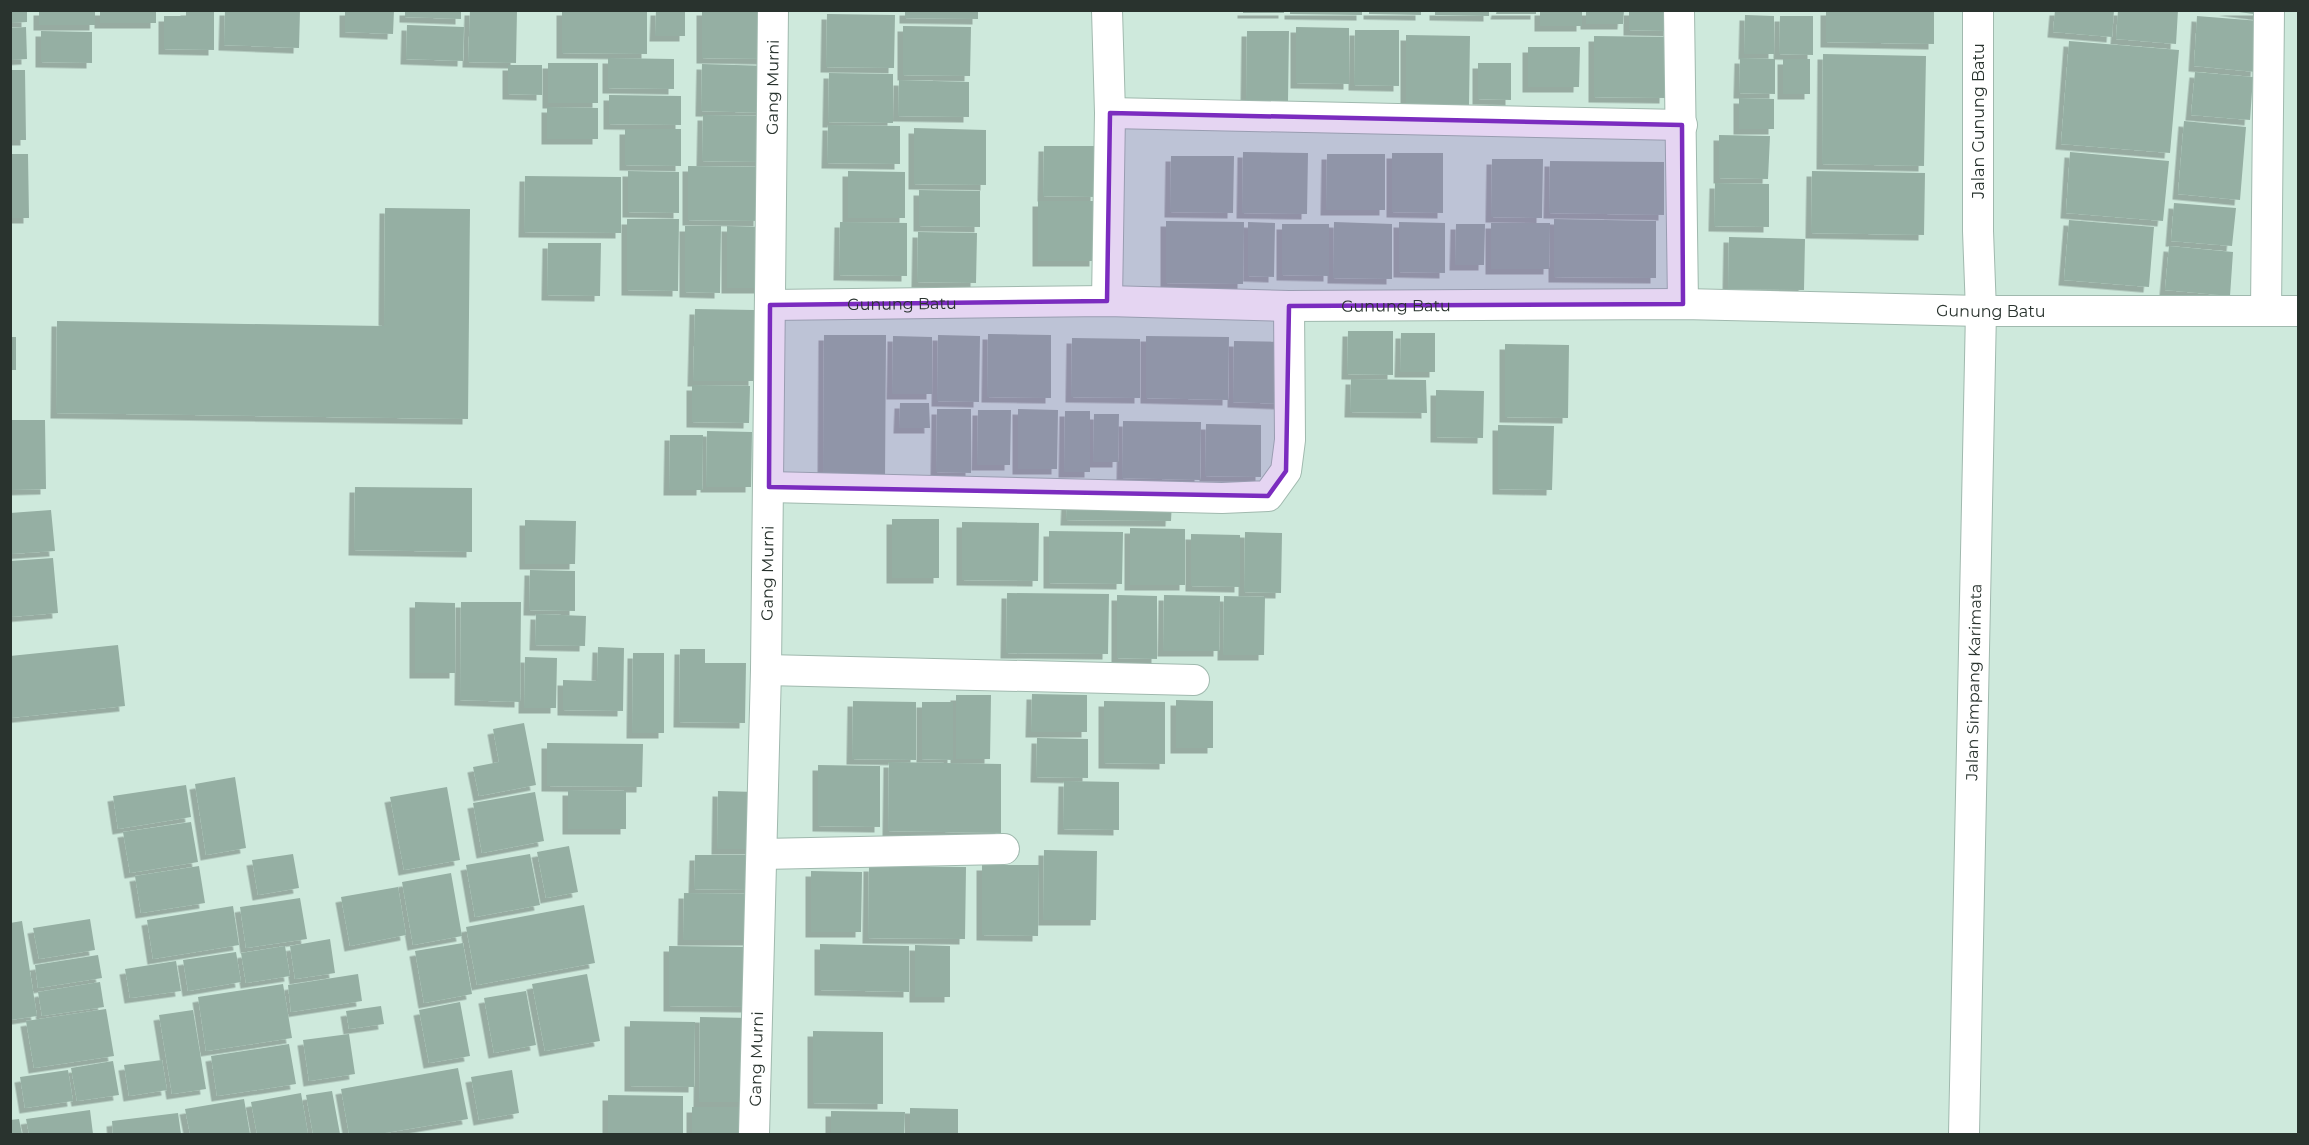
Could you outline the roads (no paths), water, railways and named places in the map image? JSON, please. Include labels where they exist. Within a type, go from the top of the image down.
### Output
[{"type":"street","name":"Gang Murni","points":[[754,1134],[766,670],[773,10]]},
{"type":"street","points":[[1107,10],[1110,113],[1107,302]]},
{"type":"street","points":[[1679,10],[1683,304]]},
{"type":"street","name":"Jalan Gunung Batu","points":[[1978,10],[1978,231]]},
{"type":"street","points":[[2266,311],[2269,10]]},
{"type":"street","points":[[1110,113],[1682,125]]},
{"type":"street","name":"Jalan Simpang Karimata","points":[[1964,1134],[1981,311],[1978,231]]},
{"type":"street","name":"Gunung Batu","points":[[770,305],[1107,302],[1289,306],[1683,304],[1981,311],[2298,310]]},
{"type":"street","points":[[769,487],[1221,498],[1268,496],[1286,471],[1290,440],[1289,306]]},
{"type":"street","points":[[766,670],[1194,680]]},
{"type":"street","points":[[762,854],[1004,849]]}]
